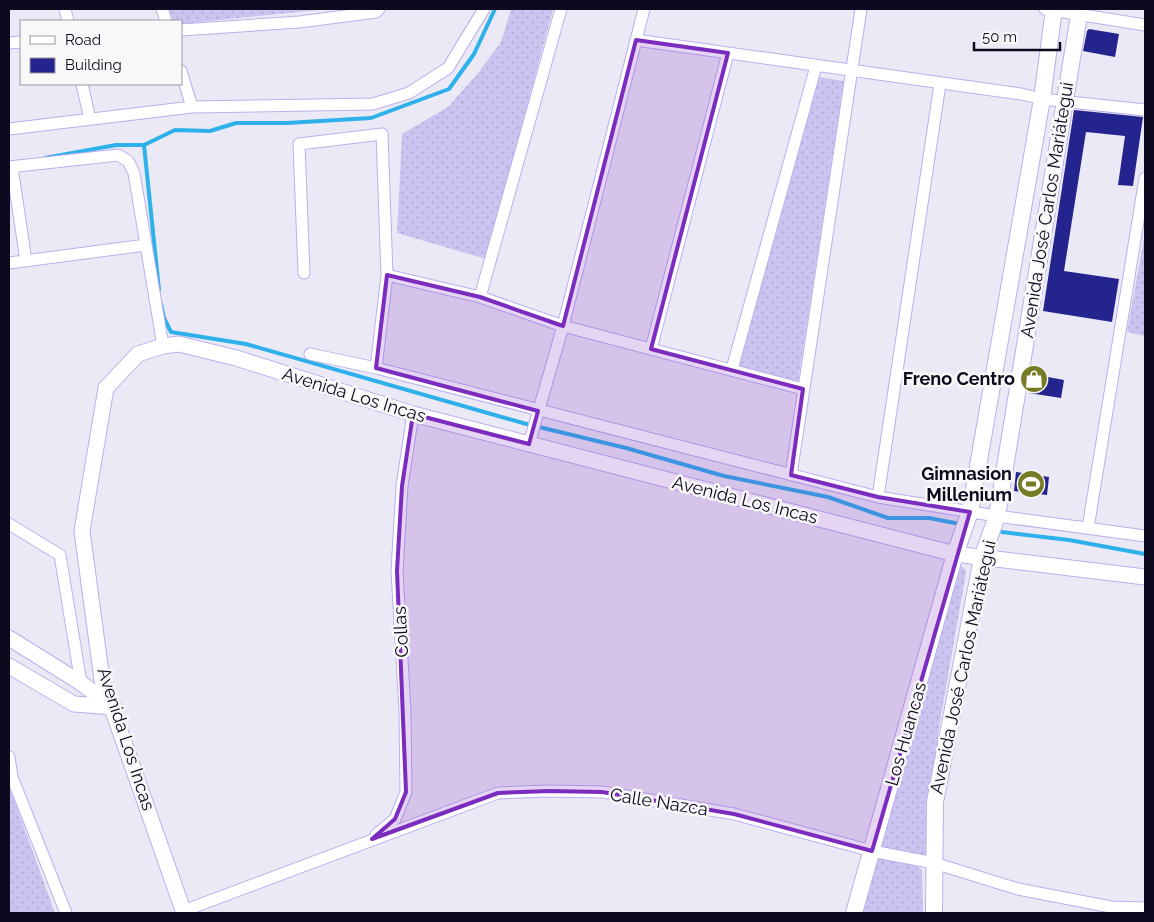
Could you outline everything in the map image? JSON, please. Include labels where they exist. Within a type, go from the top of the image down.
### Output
[{"type":"main road","name":"Avenida José Carlos Mariátegui","points":[[955,554],[970,512],[1042,99],[1051,9]]},
{"type":"main road","name":"Avenida José Carlos Mariátegui","points":[[934,913],[935,802],[982,558],[997,516],[1079,12]]},
{"type":"main road","name":"Los Huancas","points":[[854,913],[955,554]]},
{"type":"street","points":[[182,30],[299,22],[376,12],[379,9]]},
{"type":"street","points":[[9,129],[192,107],[373,104],[409,93],[448,68],[484,9]]},
{"type":"street","points":[[480,297],[561,9]]},
{"type":"street","points":[[529,444],[563,326],[644,9]]},
{"type":"street","points":[[791,475],[854,71],[861,9]]},
{"type":"street","points":[[1051,9],[1079,12],[1145,25]]},
{"type":"street","points":[[636,40],[1021,94],[1042,99],[1145,110]]},
{"type":"street","points":[[651,349],[728,53]]},
{"type":"street","points":[[732,370],[816,66]]},
{"type":"street","points":[[182,74],[192,107]]},
{"type":"street","points":[[878,497],[940,84]]},
{"type":"street","points":[[82,85],[90,119]]},
{"type":"street","points":[[304,272],[299,144],[382,134],[387,275],[376,368]]},
{"type":"street","points":[[26,261],[10,167],[118,155],[128,161],[134,173],[163,346]]},
{"type":"street","points":[[1088,528],[1145,178]]},
{"type":"street","points":[[9,263],[146,245]]},
{"type":"street","points":[[387,275],[480,297],[563,326],[803,389]]},
{"type":"street","name":"Avenida Los Incas","points":[[184,912],[114,708],[102,680],[82,530],[106,388],[138,354],[163,346],[179,344],[236,358],[413,414],[955,554],[1145,577]]},
{"type":"street","points":[[310,354],[376,368],[878,497],[997,516],[1145,536]]},
{"type":"street","name":"Collas","points":[[372,839],[395,819],[406,792],[405,712],[397,571],[402,486],[413,414]]},
{"type":"street","points":[[9,524],[60,555],[64,569],[81,683]]},
{"type":"street","points":[[9,638],[81,683],[114,708]]},
{"type":"street","points":[[9,666],[74,704],[114,708]]},
{"type":"street","points":[[9,757],[10,776],[66,913]]},
{"type":"street","name":"Calle Nazca","points":[[184,912],[372,839],[498,793],[549,791],[602,792],[734,814],[872,851],[934,863],[1018,889],[1111,907],[1145,908]]},
{"type":"highlighted area","points":[[636,40],[728,53],[651,349],[803,389],[791,475],[878,497],[970,512],[872,851],[734,814],[602,792],[549,791],[498,793],[372,839],[395,819],[406,792],[397,571],[402,486],[413,414],[529,444],[538,411],[376,368],[387,275],[480,297],[563,326]]},
{"type":"shaded area","points":[[166,9],[328,9],[182,24],[182,20],[171,20]]},
{"type":"shaded area","points":[[511,9],[553,9],[486,259],[397,233],[402,134],[448,107],[478,73],[501,42]]},
{"type":"shaded area","points":[[819,77],[844,81],[798,382],[737,366]]},
{"type":"shaded area","points":[[1145,233],[1145,336],[1127,332]]},
{"type":"shaded area","points":[[960,565],[965,569],[966,573],[939,727],[926,858],[870,843],[957,567]]},
{"type":"shaded area","points":[[9,786],[55,913],[9,913]]},
{"type":"shaded area","points":[[885,857],[913,864],[922,870],[923,913],[859,913],[874,859]]},
{"type":"building","points":[[1089,29],[1119,34],[1115,57],[1083,51]]},
{"type":"building","points":[[1074,110],[1143,117],[1133,186],[1118,185],[1125,136],[1086,132],[1064,271],[1119,279],[1112,322],[1043,311]]},
{"type":"building","points":[[1032,374],[1064,380],[1061,398],[1029,393]]},
{"type":"building","name":"Gimnasion Millenium","points":[[1016,472],[1049,477],[1047,495],[1014,491]]},
{"type":"waterway","points":[[45,158],[116,145],[144,145],[175,130],[210,131],[236,123],[287,123],[371,118],[449,89],[474,54],[495,9]]},
{"type":"waterway","points":[[144,145],[159,290]]},
{"type":"waterway","points":[[161,304],[164,318],[171,332],[246,344],[530,425]]},
{"type":"waterway","points":[[539,427],[626,448],[724,476],[828,497],[888,518],[929,518],[960,524]]},
{"type":"waterway","points":[[1002,532],[1069,540],[1145,554]]},
{"type":"place","name":"Freno Centro","points":[[1034,379]]},
{"type":"place","name":"Gimnasion Millenium","points":[[1031,484]]}]
